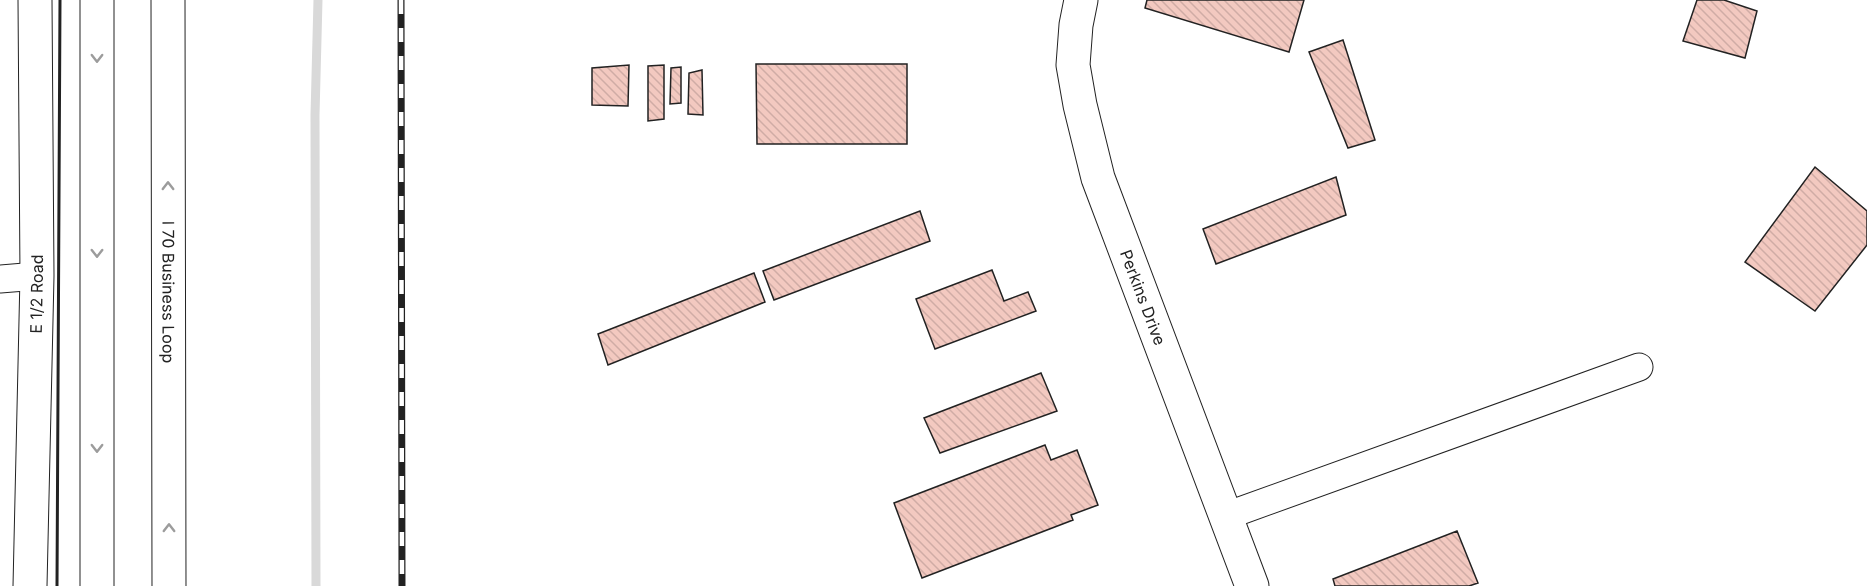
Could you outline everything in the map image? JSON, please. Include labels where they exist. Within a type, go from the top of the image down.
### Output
[{"type":"street","name":"E 1/2 Road","points":[[30,586],[38,276],[35,0]]},
{"type":"street","points":[[97,0],[97,586]]},
{"type":"street","name":"I 70 Business Loop","points":[[168,0],[169,586]]},
{"type":"street","name":"Perkins Drive","points":[[1081,0],[1076,25],[1073,64],[1080,105],[1098,178],[1252,586]]},
{"type":"street","points":[[0,279],[38,276]]},
{"type":"street","points":[[1226,516],[1640,367]]},
{"type":"building","points":[[1147,0],[1304,0],[1289,52],[1145,8]]},
{"type":"building","points":[[1697,0],[1724,0],[1757,11],[1745,58],[1683,41]]},
{"type":"building","points":[[1343,40],[1375,140],[1348,148],[1309,52]]},
{"type":"building","points":[[756,64],[907,64],[907,144],[757,144]]},
{"type":"building","points":[[629,65],[628,106],[592,105],[592,68]]},
{"type":"building","points":[[664,65],[664,119],[648,121],[648,66]]},
{"type":"building","points":[[681,67],[681,103],[670,104],[671,68]]},
{"type":"building","points":[[702,70],[703,115],[688,114],[689,73]]},
{"type":"building","points":[[1815,167],[1867,211],[1867,245],[1815,311],[1745,262]]},
{"type":"building","points":[[1336,177],[1346,215],[1216,264],[1203,229]]},
{"type":"building","points":[[920,211],[930,241],[774,300],[763,271]]},
{"type":"building","points":[[992,270],[1004,301],[1028,292],[1036,311],[935,349],[916,299]]},
{"type":"building","points":[[754,273],[765,302],[608,365],[598,334]]},
{"type":"building","points":[[1041,373],[1057,411],[940,453],[924,418]]},
{"type":"building","points":[[1045,445],[1051,460],[1077,450],[1098,505],[1071,515],[1073,520],[922,578],[894,503]]},
{"type":"building","points":[[1457,531],[1478,583],[1469,586],[1335,586],[1333,579]]},
{"type":"waterway","points":[[316,586],[315,115],[318,0]]},
{"type":"railway","points":[[401,0],[402,586]]},
{"type":"wall","points":[[57,586],[60,0]]}]
